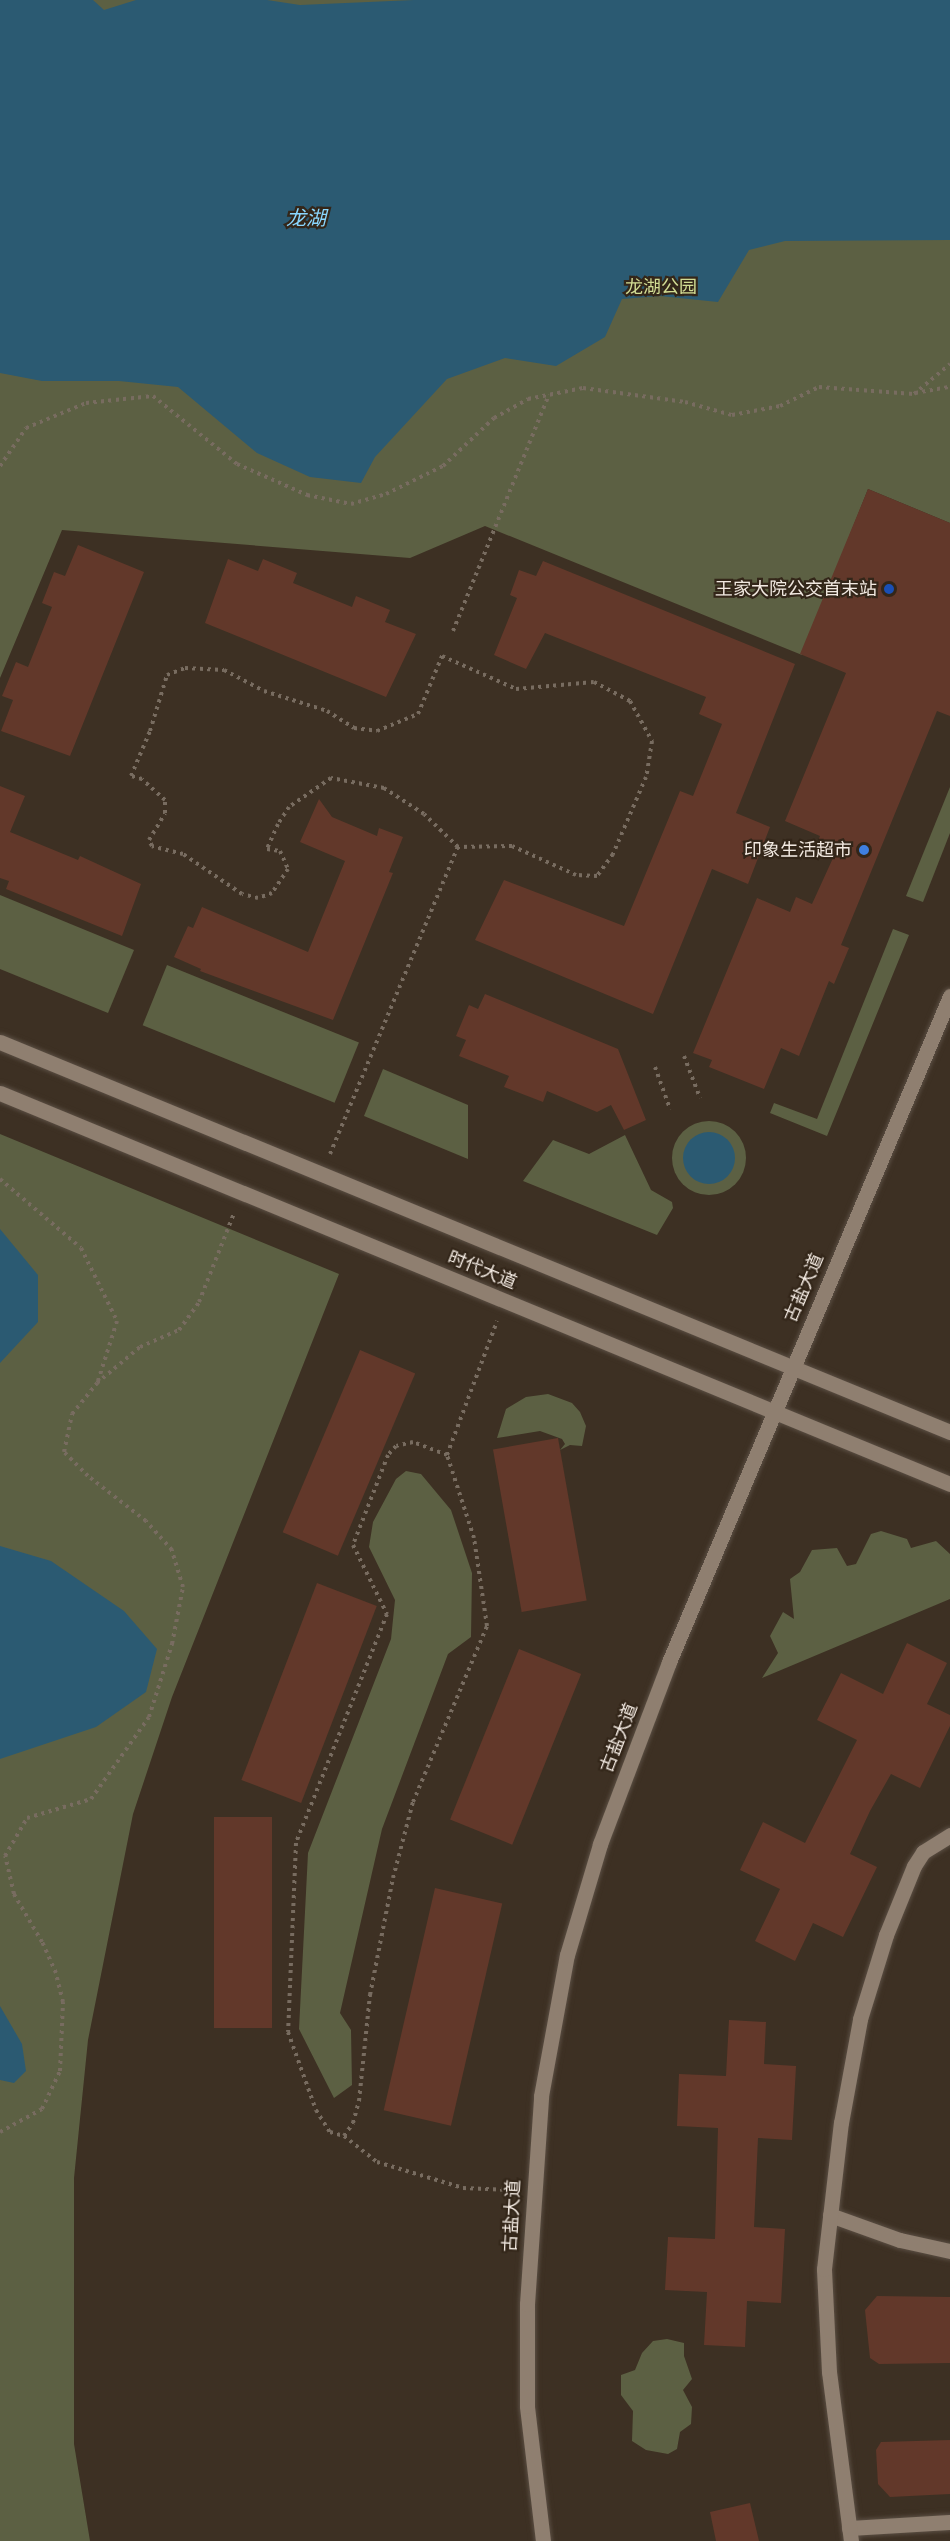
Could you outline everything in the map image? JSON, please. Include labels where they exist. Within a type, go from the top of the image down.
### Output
[{"type":"main road","name":"古盐大道","points":[[543,2541],[527,2406],[532,2191],[542,2096],[567,1955],[600,1844],[669,1662],[791,1367],[950,996]]},
{"type":"main road","name":"时代大道","points":[[0,1042],[950,1432]]},
{"type":"main road","name":"时代大道","points":[[0,1093],[950,1484]]},
{"type":"main road","points":[[950,1835],[923,1852],[908,1880],[886,1935],[849,2067],[824,2269],[829,2373],[850,2534],[950,2522]]},
{"type":"main road","points":[[830,2216],[900,2240],[950,2251]]},
{"type":"path","points":[[914,394],[950,364]]},
{"type":"path","points":[[0,466],[26,428],[86,404],[153,396],[237,464],[306,495],[351,504],[386,494],[443,466],[494,418],[528,399],[550,394],[583,388],[685,402],[732,415],[780,406],[819,387],[914,394],[950,387]]},
{"type":"path","points":[[453,631],[550,394]]},
{"type":"path","points":[[442,656],[516,689],[594,682],[630,701],[652,741],[646,777],[613,854],[597,876],[576,875],[512,846],[458,847],[424,814],[384,788],[331,778],[289,807],[278,824],[267,849],[280,851],[288,869],[272,893],[258,898],[242,894],[183,854],[152,846],[148,840],[165,813],[165,800],[142,779],[131,776],[150,731],[167,675],[185,669],[224,670],[264,691],[327,711],[354,728],[377,731],[418,714],[442,656]]},
{"type":"path","points":[[321,1174],[458,847]]},
{"type":"path","points":[[684,1056],[700,1098]]},
{"type":"path","points":[[655,1067],[670,1109]]},
{"type":"path","points":[[0,1179],[81,1248],[117,1321],[97,1383]]},
{"type":"path","points":[[0,2132],[42,2109],[60,2071],[63,2002],[56,1973],[42,1942],[14,1894],[5,1856],[27,1818],[91,1799],[149,1717],[172,1644],[183,1587],[172,1550],[146,1521],[88,1476],[64,1452],[72,1414],[97,1383],[140,1347],[179,1330],[199,1302],[242,1193]]},
{"type":"path","points":[[344,2136],[353,2123],[359,2102],[370,1995],[393,1878],[413,1802],[487,1626],[474,1538],[447,1455],[505,1301]]},
{"type":"path","points":[[447,1455],[412,1442],[396,1446],[380,1475],[353,1545],[369,1584],[385,1603],[387,1614],[296,1843],[288,2032],[315,2110],[330,2132],[344,2136],[356,2149],[377,2163],[464,2188],[532,2191]]},
{"type":"green space","name":"龙湖","points":[[0,0],[950,0],[950,523],[868,489],[802,655],[485,526],[410,558],[62,530],[0,678]]},
{"type":"green space","points":[[950,787],[950,833],[923,902],[906,896]]},
{"type":"green space","points":[[0,895],[134,950],[108,1013],[0,969]]},
{"type":"green space","points":[[893,929],[909,935],[827,1136],[770,1113],[774,1103],[817,1119]]},
{"type":"green space","points":[[167,965],[359,1043],[335,1103],[143,1025]]},
{"type":"green space","points":[[383,1069],[468,1105],[468,1159],[364,1116]]},
{"type":"green space","points":[[709,1121],[723,1124],[735,1132],[743,1144],[746,1158],[743,1172],[735,1184],[723,1192],[709,1195],[695,1192],[683,1184],[675,1172],[672,1158],[675,1144],[683,1132],[695,1124]]},
{"type":"green space","points":[[0,1134],[339,1274],[172,1697],[133,1814],[88,2040],[74,2178],[74,2444],[90,2541],[0,2541]]},
{"type":"green space","points":[[625,1135],[651,1190],[672,1202],[673,1208],[657,1235],[523,1181],[553,1140],[589,1154]]},
{"type":"green space","points":[[548,1394],[572,1403],[580,1412],[586,1426],[582,1446],[570,1445],[560,1450],[565,1444],[562,1439],[540,1431],[497,1438],[506,1409],[526,1397]]},
{"type":"green space","points":[[406,1471],[421,1474],[451,1510],[472,1573],[471,1637],[448,1654],[382,1829],[340,2013],[351,2030],[352,2085],[334,2098],[299,2029],[308,1853],[391,1639],[395,1600],[369,1547],[373,1522],[396,1479]]},
{"type":"green space","points":[[881,1531],[907,1539],[911,1548],[936,1541],[950,1554],[950,1599],[762,1678],[778,1653],[770,1636],[783,1612],[794,1619],[790,1579],[800,1572],[812,1550],[837,1548],[847,1566],[856,1564],[871,1534]]},
{"type":"green space","points":[[667,2339],[684,2343],[684,2356],[692,2379],[683,2390],[692,2407],[691,2424],[680,2432],[677,2449],[668,2454],[646,2450],[632,2441],[633,2411],[621,2395],[621,2375],[635,2370],[642,2353],[653,2341]]},
{"type":"water","name":"龙湖","points":[[0,0],[93,0],[104,10],[136,0],[267,0],[300,5],[414,0],[950,0],[950,240],[785,241],[749,250],[718,302],[660,296],[622,299],[605,337],[556,366],[505,358],[447,379],[375,457],[361,483],[310,477],[257,453],[178,387],[119,381],[42,381],[0,373]]},
{"type":"water","points":[[704,1132],[714,1132],[728,1139],[735,1158],[728,1177],[714,1184],[704,1184],[694,1180],[687,1173],[683,1163],[683,1153],[687,1143],[694,1136]]},
{"type":"water","points":[[0,1229],[38,1275],[38,1322],[0,1363]]},
{"type":"water","points":[[0,1546],[51,1561],[124,1611],[157,1649],[146,1692],[96,1727],[0,1759]]},
{"type":"water","points":[[0,2006],[22,2044],[26,2071],[14,2083],[0,2080]]},
{"type":"building","points":[[868,489],[950,523],[950,716],[937,711],[841,945],[849,948],[834,984],[829,981],[799,1056],[781,1048],[764,1089],[709,1067],[712,1060],[693,1053],[757,898],[790,912],[796,897],[812,904],[833,858],[814,851],[820,836],[785,821],[846,673],[800,654]]},
{"type":"building","points":[[78,545],[144,572],[70,756],[1,731],[13,700],[2,696],[16,662],[28,667],[52,607],[42,603],[54,572],[65,576]]},
{"type":"building","points":[[228,559],[258,571],[263,559],[297,573],[293,583],[352,607],[356,596],[390,610],[385,622],[416,634],[386,697],[205,623]]},
{"type":"building","points":[[543,561],[795,664],[736,813],[770,827],[748,884],[712,869],[653,1014],[475,940],[504,880],[624,926],[680,791],[693,796],[722,724],[699,714],[706,697],[545,633],[526,669],[494,655],[517,598],[510,595],[519,570],[536,576]]},
{"type":"building","points":[[0,786],[25,796],[10,832],[78,860],[80,856],[141,884],[122,936],[6,889],[9,881],[0,878]]},
{"type":"building","points":[[319,799],[332,817],[377,836],[379,828],[403,837],[389,872],[393,873],[333,1020],[200,971],[201,969],[174,957],[188,926],[193,928],[202,907],[308,952],[345,861],[300,842]]},
{"type":"building","points":[[485,994],[618,1049],[646,1120],[624,1130],[611,1105],[597,1112],[547,1091],[543,1102],[504,1087],[509,1076],[459,1056],[466,1040],[456,1036],[469,1005],[478,1009]]},
{"type":"building","points":[[360,1350],[415,1373],[338,1556],[283,1532]]},
{"type":"building","points":[[558,1438],[587,1600],[522,1612],[493,1449]]},
{"type":"building","points":[[317,1583],[377,1606],[301,1803],[241,1780]]},
{"type":"building","points":[[907,1643],[947,1663],[927,1704],[950,1715],[950,1726],[920,1788],[891,1774],[870,1811],[850,1854],[877,1867],[843,1937],[813,1923],[795,1961],[755,1941],[780,1889],[740,1870],[763,1822],[805,1843],[857,1740],[817,1720],[841,1673],[883,1694]]},
{"type":"building","points":[[519,1649],[581,1674],[512,1845],[450,1820]]},
{"type":"building","points":[[214,1817],[272,1817],[272,2028],[214,2028]]},
{"type":"building","points":[[435,1888],[502,1904],[451,2126],[384,2110]]},
{"type":"building","points":[[729,2020],[766,2022],[764,2064],[796,2066],[792,2140],[758,2138],[754,2227],[785,2229],[781,2303],[747,2301],[745,2347],[704,2345],[707,2292],[665,2290],[668,2237],[715,2239],[718,2128],[677,2126],[679,2074],[726,2076]]},
{"type":"building","points":[[877,2296],[950,2297],[950,2363],[879,2364],[870,2358],[865,2310]]},
{"type":"building","points":[[950,2440],[950,2494],[890,2497],[878,2484],[876,2450],[881,2442]]},
{"type":"building","points":[[750,2503],[759,2541],[716,2541],[710,2512]]},
{"type":"place","name":"王家大院公交首末站","points":[[889,589]]},
{"type":"place","name":"印象生活超市","points":[[864,850]]},
{"type":"park label","name":"龙湖公园","points":[[661,287]]}]
